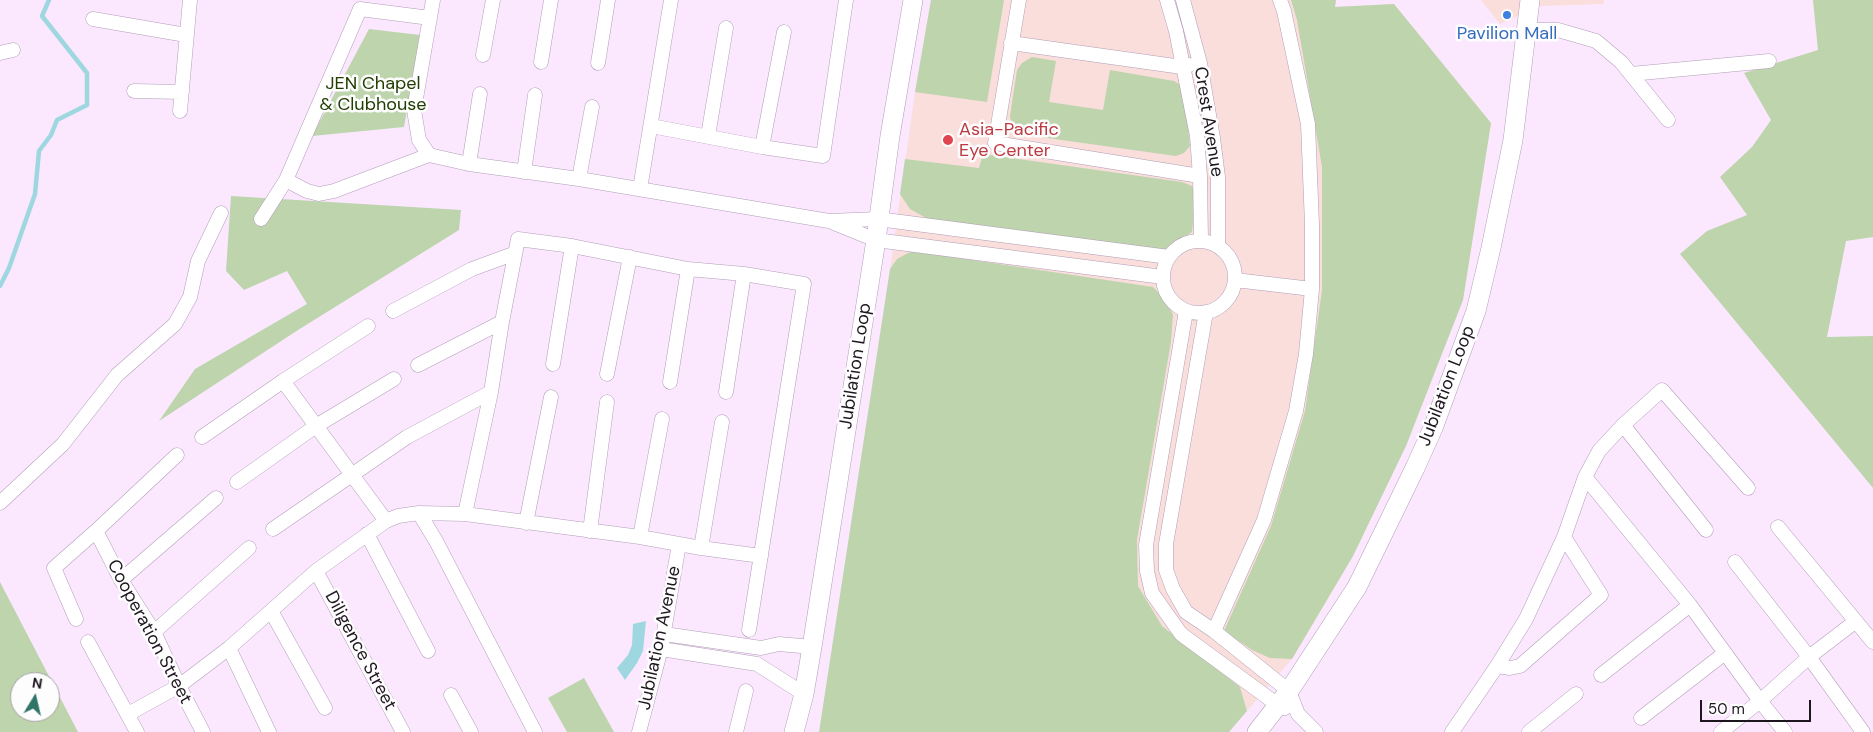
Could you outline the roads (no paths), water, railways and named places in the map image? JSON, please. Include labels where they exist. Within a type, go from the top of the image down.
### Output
[{"type":"main road","name":"Jubilation Loop","points":[[794,732],[804,694],[812,647],[876,240],[890,136],[913,0]]},
{"type":"main road","name":"Jubilation Loop","points":[[1256,732],[1283,698],[1357,587],[1433,428],[1476,311],[1498,215],[1512,140],[1530,0]]},
{"type":"street","points":[[180,111],[190,0]]},
{"type":"street","points":[[429,156],[419,140],[414,110],[434,0]]},
{"type":"street","points":[[483,55],[493,0]]},
{"type":"street","points":[[542,62],[552,0]]},
{"type":"street","points":[[598,63],[608,0]]},
{"type":"street","points":[[640,189],[671,0]]},
{"type":"street","points":[[651,126],[762,148],[823,156],[846,0]]},
{"type":"street","points":[[1019,0],[996,143],[1200,176]]},
{"type":"street","name":"Crest Avenue","points":[[1167,0],[1176,31],[1197,136],[1201,240]]},
{"type":"street","name":"Crest Avenue","points":[[1183,0],[1200,63],[1218,177],[1218,246]]},
{"type":"street","points":[[1214,631],[1264,520],[1296,411],[1306,354],[1312,289],[1312,225],[1308,124],[1280,0]]},
{"type":"street","points":[[261,219],[286,180],[360,10],[430,18]]},
{"type":"street","points":[[93,19],[186,35]]},
{"type":"street","points":[[708,136],[726,28]]},
{"type":"street","points":[[1527,30],[1558,30],[1596,41],[1621,62],[1668,120]]},
{"type":"street","points":[[762,148],[784,32]]},
{"type":"street","points":[[1011,43],[1182,67],[1200,63]]},
{"type":"street","points":[[1631,74],[1769,61]]},
{"type":"street","points":[[134,91],[182,92]]},
{"type":"street","points":[[469,164],[480,94]]},
{"type":"street","points":[[524,172],[535,95]]},
{"type":"street","points":[[579,179],[592,107]]},
{"type":"street","points":[[286,180],[307,191],[319,194],[334,191],[429,156],[829,221],[878,220],[1169,256]]},
{"type":"street","points":[[0,503],[63,444],[117,376],[175,324],[190,297],[198,261],[221,213]]},
{"type":"street","points":[[829,221],[876,240],[1163,277]]},
{"type":"street","points":[[465,514],[491,392],[518,239],[572,246],[688,268],[744,274],[804,284],[749,630]]},
{"type":"street","points":[[1201,240],[1218,246],[1226,252],[1235,270],[1233,292],[1217,308],[1206,312],[1186,311],[1177,306],[1169,298],[1164,288],[1164,266],[1169,256],[1177,248],[1188,242],[1201,240]]},
{"type":"street","points":[[553,364],[572,246]]},
{"type":"street","points":[[393,311],[472,270],[514,254]]},
{"type":"street","points":[[607,374],[630,257]]},
{"type":"street","points":[[670,382],[688,268]]},
{"type":"street","points":[[726,392],[744,274]]},
{"type":"street","points":[[1235,280],[1312,289]]},
{"type":"street","points":[[1186,311],[1146,545],[1147,571],[1152,593],[1181,634],[1283,698]]},
{"type":"street","points":[[1206,312],[1166,544],[1166,570],[1186,612],[1214,631],[1316,732]]},
{"type":"street","points":[[418,365],[502,322]]},
{"type":"street","points":[[202,437],[283,381],[368,326]]},
{"type":"street","points":[[237,482],[316,426],[394,379]]},
{"type":"street","points":[[283,381],[386,521]]},
{"type":"street","points":[[1452,732],[1526,619],[1564,537],[1584,477],[1599,450],[1623,425],[1662,390],[1748,488]]},
{"type":"street","points":[[272,529],[407,437],[491,392]]},
{"type":"street","points":[[526,523],[551,397]]},
{"type":"street","points":[[590,531],[607,402]]},
{"type":"street","points":[[640,537],[662,419]]},
{"type":"street","points":[[701,548],[722,422]]},
{"type":"street","points":[[1623,425],[1706,530]]},
{"type":"street","points":[[76,619],[54,568],[177,455]]},
{"type":"street","points":[[1584,477],[1690,604],[1760,702],[1785,732]]},
{"type":"street","points":[[121,580],[216,498]]},
{"type":"street","points":[[128,714],[178,686],[229,648],[316,570],[386,521],[398,516],[419,512],[465,514],[640,537],[761,556]]},
{"type":"street","points":[[419,512],[436,541],[535,732]]},
{"type":"street","points":[[1778,527],[1873,642]]},
{"type":"street","name":"Cooperation Street","points":[[96,531],[121,580],[154,632],[178,686],[203,732]]},
{"type":"street","points":[[367,534],[428,651]]},
{"type":"street","points":[[1497,666],[1510,668],[1520,666],[1601,595],[1564,537]]},
{"type":"street","name":"Jubilation Avenue","points":[[639,732],[661,650],[679,544]]},
{"type":"street","points":[[154,632],[250,548]]},
{"type":"street","points":[[1736,562],[1809,657],[1863,732]]},
{"type":"street","name":"Diligence Street","points":[[316,570],[403,732]]},
{"type":"street","points":[[1601,675],[1690,604]]},
{"type":"street","points":[[271,611],[325,708]]},
{"type":"street","points":[[1721,732],[1760,702],[1809,657],[1856,621]]},
{"type":"street","points":[[664,634],[761,648],[779,644],[812,647]]},
{"type":"street","points":[[88,642],[136,732]]},
{"type":"street","points":[[229,648],[269,732]]},
{"type":"street","points":[[757,664],[761,648]]},
{"type":"street","points":[[661,650],[757,664],[804,694]]},
{"type":"street","points":[[1641,718],[1725,653]]},
{"type":"street","points":[[736,732],[746,691]]},
{"type":"street","points":[[1529,732],[1576,694]]},
{"type":"street","points":[[451,695],[471,732]]},
{"type":"waterway","points":[[0,286],[9,268],[35,194],[39,151],[51,135],[57,120],[87,105],[87,73],[42,16],[49,0]]},
{"type":"place","name":"Pavilion Mall","points":[[1507,15]]},
{"type":"place","name":"Asia-Pacific Eye Center","points":[[948,140]]},
{"type":"park label","name":"JEN Chapel & Clubhouse","points":[[373,94]]}]
